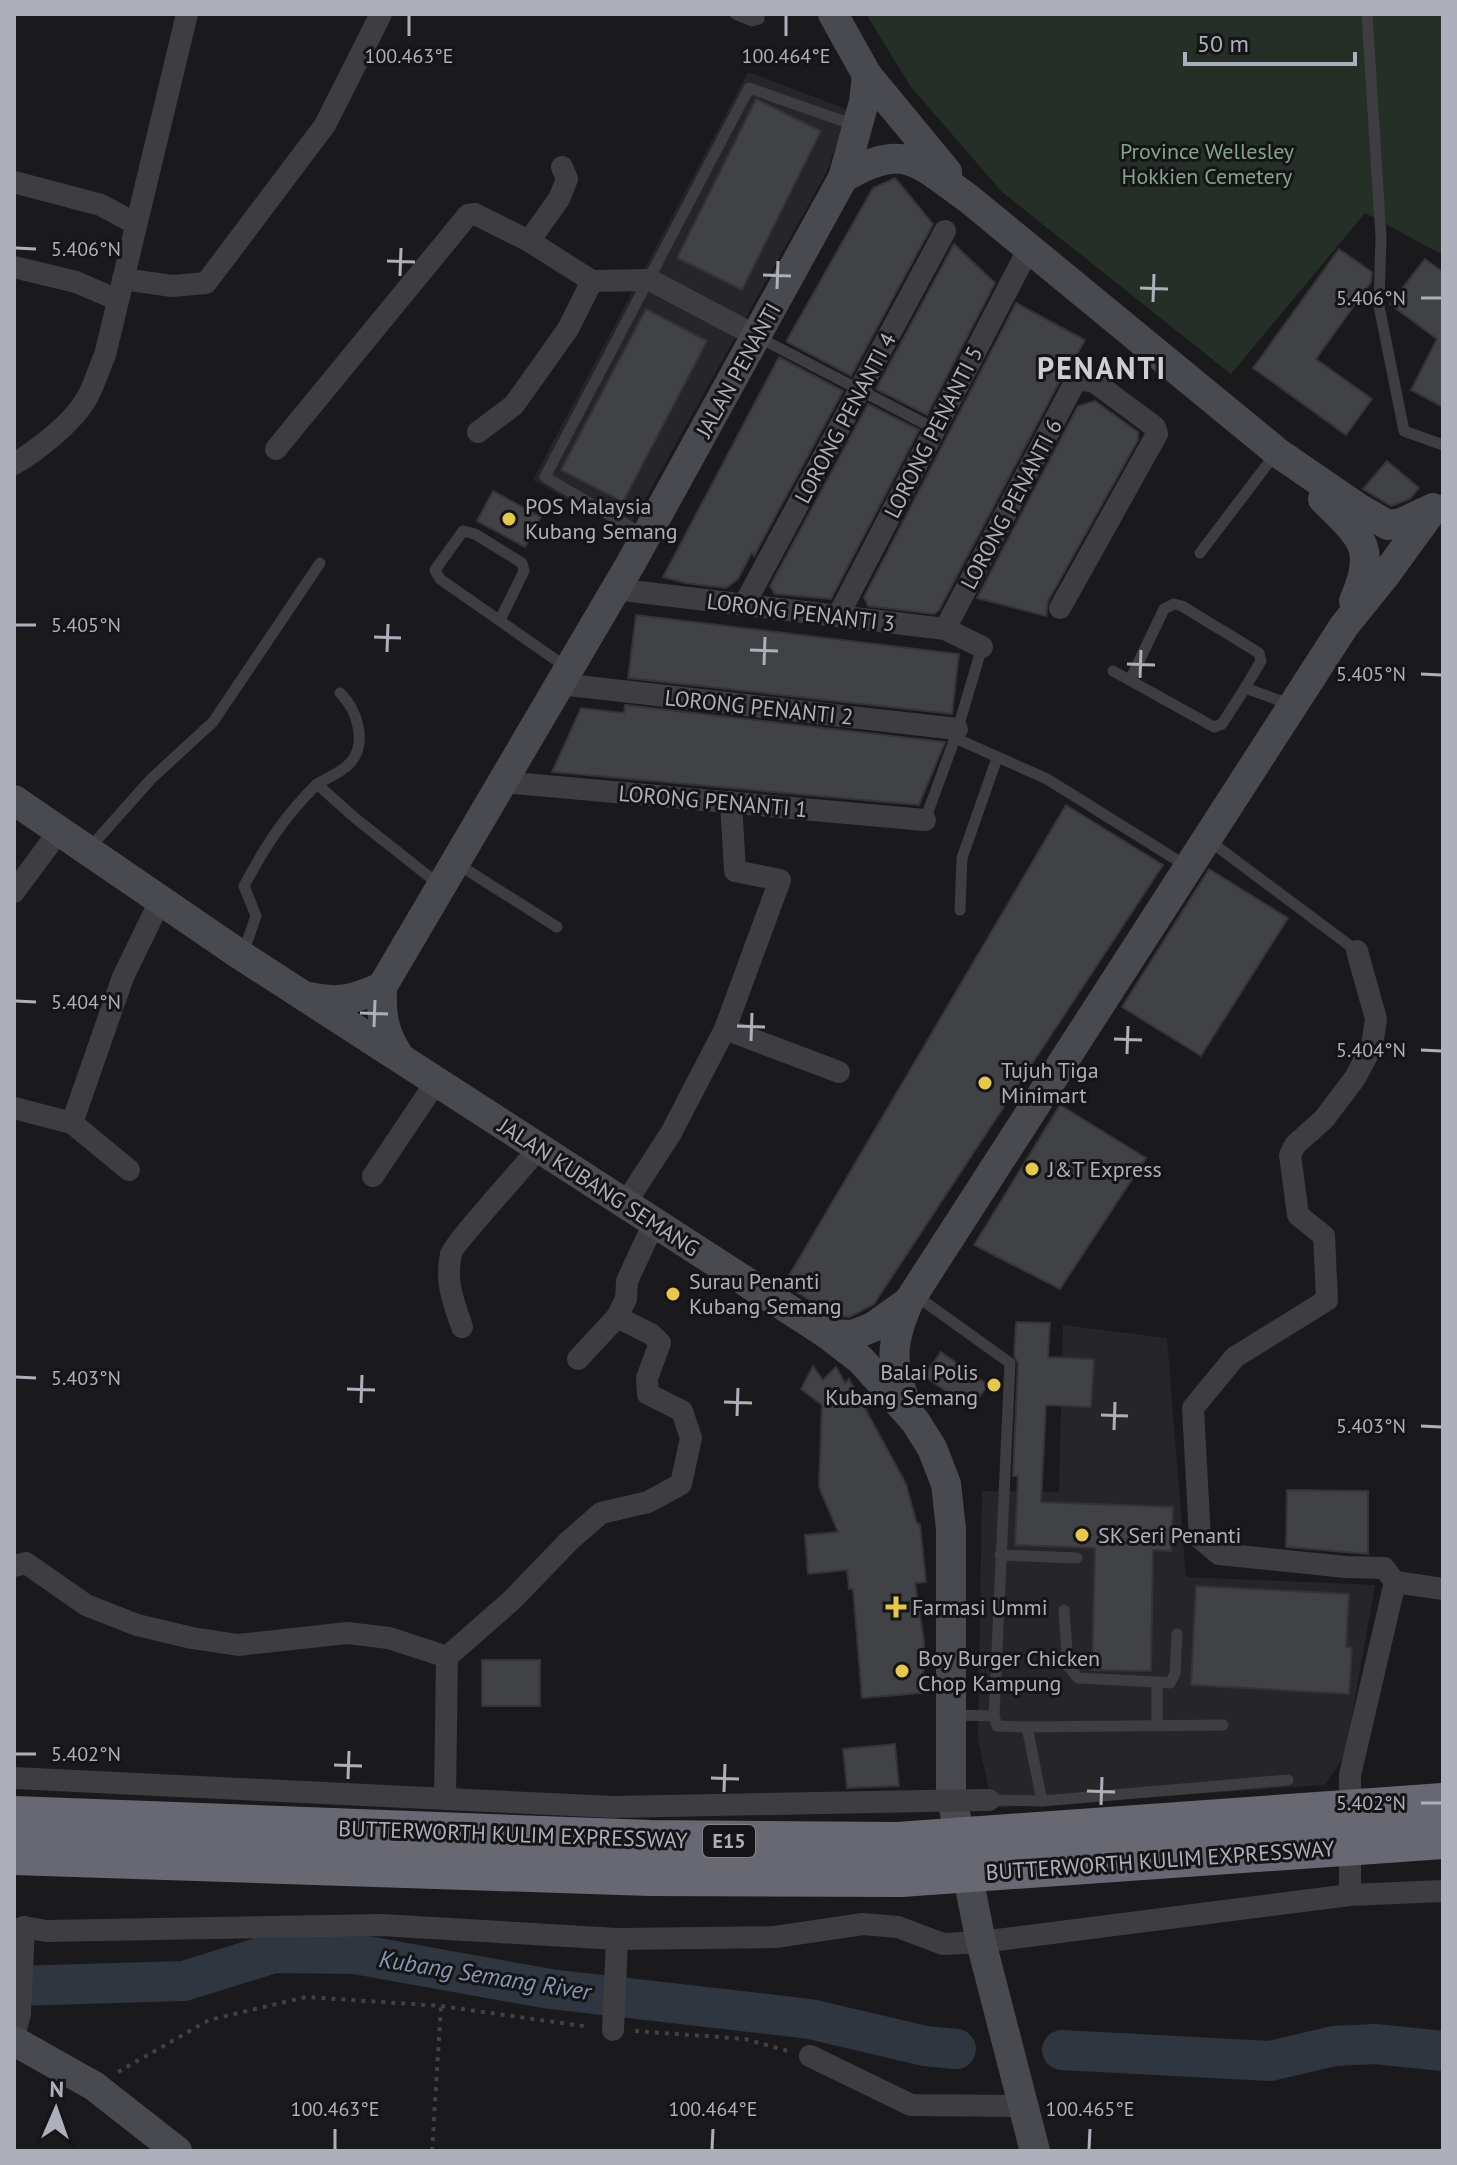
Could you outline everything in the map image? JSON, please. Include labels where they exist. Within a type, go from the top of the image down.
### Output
[{"type":"highway","name":"BUTTERWORTH KULIM EXPRESSWAY","points":[[14,1816],[650,1840],[898,1842],[1443,1803]]},
{"type":"highway","name":"BUTTERWORTH KULIM EXPRESSWAY","points":[[14,1855],[650,1876],[901,1877],[1443,1839]]},
{"type":"main road","points":[[833,14],[867,75],[969,199]]},
{"type":"main road","name":"JALAN PENANTI","points":[[382,987],[646,536],[843,178],[864,102],[867,75]]},
{"type":"main road","points":[[843,178],[869,162],[888,158],[915,161],[969,199],[1277,452],[1353,529],[1365,548],[1367,564],[1344,626]]},
{"type":"main road","points":[[1277,452],[1388,525],[1401,523],[1438,503]]},
{"type":"main road","points":[[915,1421],[897,1382],[893,1359],[897,1329],[912,1298],[1344,626],[1438,503]]},
{"type":"main road","name":"JALAN KUBANG SEMANG","points":[[14,800],[242,956],[827,1334],[861,1360],[915,1421],[932,1448],[946,1484],[951,1529],[951,1793],[983,1948],[1035,2151]]},
{"type":"main road","points":[[303,995],[333,1002],[382,987],[382,1022],[386,1037],[400,1058]]},
{"type":"main road","points":[[827,1334],[853,1335],[873,1327],[912,1298]]},
{"type":"main road","points":[[16,2030],[177,2151]]},
{"type":"street","points":[[14,464],[61,428],[87,399],[105,355],[187,14]]},
{"type":"street","points":[[14,267],[120,290],[206,283],[325,125],[381,14]]},
{"type":"street","points":[[529,241],[559,199],[567,179],[562,167]]},
{"type":"street","points":[[14,182],[101,205],[136,224]]},
{"type":"street","points":[[276,449],[468,215],[475,214],[529,241],[592,281],[650,280],[756,336]]},
{"type":"street","name":"LORONG PENANTI 4","points":[[744,605],[945,231]]},
{"type":"street","name":"LORONG PENANTI 5","points":[[838,616],[1029,248]]},
{"type":"street","points":[[478,432],[514,405],[568,329],[592,281]]},
{"type":"street","name":"LORONG PENANTI 6","points":[[945,629],[1076,380],[1093,381],[1155,427],[1157,434],[1060,608]]},
{"type":"street","name":"LORONG PENANTI 3","points":[[615,589],[945,629],[982,647]]},
{"type":"street","name":"LORONG PENANTI 2","points":[[564,677],[956,734]]},
{"type":"street","name":"LORONG PENANTI 1","points":[[502,782],[925,820]]},
{"type":"street","points":[[625,1204],[671,1133],[725,1029],[780,880],[735,871],[731,802]]},
{"type":"street","points":[[14,892],[60,830]]},
{"type":"street","points":[[72,1123],[123,977],[160,901]]},
{"type":"street","points":[[1357,951],[1376,1019],[1372,1046],[1324,1119],[1295,1145],[1290,1155],[1298,1215],[1324,1236],[1327,1300],[1235,1357],[1193,1408],[1200,1538],[1219,1554],[1384,1568],[1395,1582],[1443,1589]]},
{"type":"street","points":[[725,1029],[839,1072]]},
{"type":"street","points":[[373,1176],[436,1082]]},
{"type":"street","points":[[14,1108],[72,1123],[129,1170]]},
{"type":"street","points":[[462,1327],[448,1286],[451,1250],[539,1148]]},
{"type":"street","points":[[578,1359],[617,1317],[626,1299],[627,1281],[654,1223]]},
{"type":"street","points":[[445,1797],[447,1657],[512,1600],[601,1513],[648,1502],[681,1484],[691,1438],[682,1411],[648,1394],[647,1378],[660,1343],[651,1334],[617,1317]]},
{"type":"street","points":[[14,1566],[26,1563],[86,1605],[137,1625],[192,1638],[238,1645],[347,1633],[389,1638],[447,1657]]},
{"type":"street","points":[[1350,1895],[1350,1775],[1395,1582]]},
{"type":"street","points":[[14,1778],[613,1807],[989,1800]]},
{"type":"street","points":[[16,2030],[21,1933],[382,1925],[617,1939],[775,1937],[863,1924],[898,1927],[943,1944],[983,1948],[1350,1895],[1443,1891]]},
{"type":"street","points":[[614,2024],[617,1939]]},
{"type":"street","points":[[810,2056],[911,2105],[1023,2098]]},
{"type":"lane","points":[[735,14],[752,21],[759,19],[759,14]]},
{"type":"lane","points":[[1367,14],[1381,238],[1379,306],[1404,431],[1443,445]]},
{"type":"lane","points":[[646,536],[545,477],[749,88],[857,127]]},
{"type":"lane","points":[[756,336],[935,429]]},
{"type":"lane","points":[[1200,553],[1277,452]]},
{"type":"lane","points":[[500,620],[524,571],[522,563],[475,534],[463,531],[435,570],[440,579],[500,620],[564,677]]},
{"type":"lane","points":[[88,850],[151,779],[213,722],[320,563]]},
{"type":"lane","points":[[1113,671],[1214,727],[1222,724],[1261,661],[1259,653],[1174,604],[1164,609],[1130,680]]},
{"type":"lane","points":[[925,820],[956,734],[982,647]]},
{"type":"lane","points":[[1245,688],[1293,705]]},
{"type":"lane","points":[[242,956],[256,916],[244,886],[265,846],[288,813],[317,784],[351,763],[360,736],[352,704],[340,693]]},
{"type":"lane","points":[[956,734],[997,758],[1047,779],[1188,867]]},
{"type":"lane","points":[[960,910],[962,858],[997,758]]},
{"type":"lane","points":[[317,784],[355,818],[448,875],[557,927]]},
{"type":"lane","points":[[1206,839],[1357,951]]},
{"type":"lane","points":[[912,1298],[1010,1363],[994,1716],[997,1726],[1223,1725]]},
{"type":"lane","points":[[1000,1555],[1077,1558]]},
{"type":"lane","points":[[1064,1610],[1068,1666],[1078,1678],[1170,1683],[1175,1674],[1177,1634]]},
{"type":"lane","points":[[1157,1682],[1157,1726]]},
{"type":"lane","points":[[949,1715],[994,1716]]},
{"type":"lane","points":[[1027,1727],[1042,1801]]},
{"type":"lane","points":[[989,1800],[1042,1801],[1288,1780]]},
{"type":"path","points":[[94,2086],[209,2020],[306,1997],[441,2006],[745,2039],[810,2056]]},
{"type":"path","points":[[432,2151],[441,2006]]},
{"type":"shaded area","points":[[748,72],[849,110],[826,173],[627,532],[533,480]]},
{"type":"shaded area","name":"SK Seri Penanti","points":[[1063,1325],[1167,1338],[1186,1577],[1375,1585],[1345,1755],[1325,1785],[993,1808],[978,1740],[982,1491],[1059,1492]]},
{"type":"green space","name":"Province Wellesley Hokkien Cemetery","points":[[866,14],[1443,14],[1443,255],[1365,213],[1231,374],[1002,192],[911,87]]},
{"type":"building","points":[[756,99],[821,131],[742,290],[677,258]]},
{"type":"building","points":[[895,178],[933,224],[851,376],[787,340],[873,188]]},
{"type":"building","points":[[954,244],[995,283],[927,415],[876,389]]},
{"type":"building","points":[[1339,249],[1372,272],[1371,282],[1316,359],[1372,399],[1346,435],[1253,368]]},
{"type":"building","points":[[1425,259],[1443,272],[1443,407],[1411,390],[1437,339],[1390,304]]},
{"type":"building","points":[[1016,303],[1085,340],[1064,373],[939,610],[934,614],[868,606],[864,597]]},
{"type":"building","points":[[646,309],[707,341],[623,502],[561,470]]},
{"type":"building","points":[[779,357],[843,391],[754,556],[752,552],[738,579],[726,588],[663,577]]},
{"type":"building","points":[[1095,401],[1138,432],[1138,440],[1048,601],[1046,616],[977,598],[1078,406]]},
{"type":"building","points":[[868,404],[919,430],[831,599],[775,594],[770,586]]},
{"type":"building","points":[[1387,461],[1419,488],[1410,499],[1391,506],[1363,489]]},
{"type":"building","name":"POS Malaysia Kubang Semang","points":[[493,491],[541,517],[525,547],[477,521]]},
{"type":"building","points":[[636,615],[959,654],[952,714],[628,678]]},
{"type":"building","points":[[625,705],[945,742],[919,805],[552,772],[581,708],[624,713]]},
{"type":"building","points":[[1066,805],[1163,865],[874,1304],[850,1317],[835,1316],[784,1284]]},
{"type":"building","points":[[1209,869],[1288,918],[1201,1056],[1122,1007]]},
{"type":"building","points":[[1060,1105],[1146,1158],[1060,1289],[974,1245]]},
{"type":"building","points":[[1016,1322],[1050,1323],[1048,1357],[1094,1359],[1091,1407],[1046,1405],[1041,1502],[1173,1507],[1171,1551],[1153,1550],[1151,1671],[1092,1670],[1095,1548],[1015,1545],[1018,1476],[1013,1476],[1018,1363],[1014,1356]]},
{"type":"building","points":[[941,1352],[988,1385],[971,1408],[924,1376]]},
{"type":"building","points":[[813,1366],[823,1380],[836,1367],[845,1383],[849,1379],[906,1484],[917,1524],[920,1524],[926,1582],[915,1583],[924,1641],[923,1693],[862,1698],[853,1589],[849,1589],[847,1570],[808,1574],[805,1535],[838,1532],[819,1487],[822,1405],[801,1389]]},
{"type":"building","points":[[1287,1490],[1368,1491],[1368,1554],[1286,1547]]},
{"type":"building","points":[[1196,1586],[1349,1594],[1346,1647],[1352,1648],[1349,1694],[1191,1685]]},
{"type":"building","points":[[482,1660],[540,1660],[540,1706],[482,1706]]},
{"type":"building","points":[[895,1744],[899,1786],[847,1788],[843,1749]]},
{"type":"waterway","name":"Kubang Semang River","points":[[14,1986],[184,1981],[274,1953],[355,1954],[550,1989],[810,2019],[925,2046],[956,2049]]},
{"type":"waterway","name":"Kubang Semang River","points":[[1062,2050],[1270,2061],[1334,2046],[1375,2044],[1443,2051]]},
{"type":"place","name":"POS Malaysia Kubang Semang","points":[[509,519]]},
{"type":"place","name":"Tujuh Tiga Minimart","points":[[985,1083]]},
{"type":"place","name":"J&T Express","points":[[1032,1169]]},
{"type":"place","name":"Surau Penanti Kubang Semang","points":[[673,1294]]},
{"type":"place","name":"Balai Polis Kubang Semang","points":[[994,1385]]},
{"type":"place","name":"SK Seri Penanti","points":[[1082,1535]]},
{"type":"place","name":"Farmasi Ummi","points":[[896,1607]]},
{"type":"place","name":"Boy Burger Chicken Chop Kampung","points":[[902,1671]]},
{"type":"district","name":"PENANTI","points":[[1102,367]]}]
